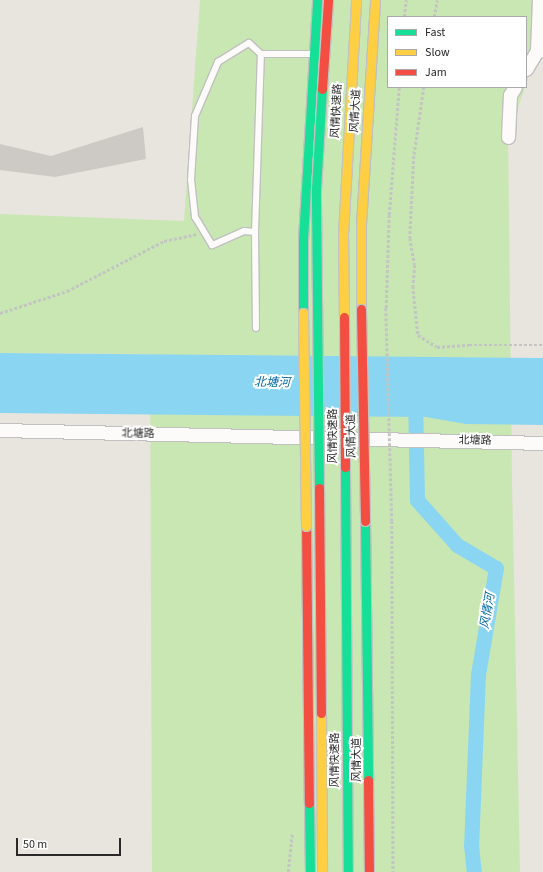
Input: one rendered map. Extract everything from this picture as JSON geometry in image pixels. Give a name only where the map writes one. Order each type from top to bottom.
[{"type":"main road","points":[[310,872],[303,239],[312,54],[317,0]]},
{"type":"main road","name":"风情快速路","points":[[322,872],[316,189],[328,0]]},
{"type":"main road","name":"风情快速路","points":[[348,872],[343,235],[356,0]]},
{"type":"main road","name":"风情大道","points":[[369,872],[361,224],[375,0]]},
{"type":"main road","points":[[302,872],[309,812]]},
{"type":"street","points":[[527,69],[540,50],[540,0]]},
{"type":"street","points":[[508,137],[510,95],[514,88]]},
{"type":"street","name":"北塘路","points":[[0,430],[543,442]]},
{"type":"lane","points":[[255,232],[237,233],[212,245],[196,217],[191,180],[195,116],[218,62],[249,43],[261,54],[312,54]]},
{"type":"lane","points":[[256,328],[255,232],[261,54]]},
{"type":"path","points":[[404,16],[406,0]]},
{"type":"path","points":[[434,16],[437,0]]},
{"type":"path","points":[[393,872],[392,521],[386,308],[389,215],[399,88]]},
{"type":"path","points":[[424,88],[414,156],[410,238],[415,265],[412,286],[418,335],[437,347],[469,345],[543,346]]},
{"type":"path","points":[[0,313],[9,312],[67,291],[164,241],[204,232]]},
{"type":"green space","points":[[200,0],[539,0],[537,51],[527,81],[527,16],[387,16],[387,88],[525,88],[508,137],[512,480],[520,872],[152,872],[150,354],[0,353],[0,214],[184,221]]},
{"type":"water","name":"北塘河","points":[[0,353],[543,358],[543,425],[466,424],[426,417],[0,413]]},
{"type":"building","points":[[143,127],[146,159],[55,177],[0,170],[0,144],[51,156]]},
{"type":"waterway","name":"风情河","points":[[415,396],[417,500],[457,545],[496,568],[478,674],[471,845],[474,872]]},
{"type":"traffic: fast","points":[[303,313],[303,239],[317,0]]},
{"type":"traffic: fast","points":[[319,488],[316,189],[322,89]]},
{"type":"traffic: fast","points":[[345,467],[348,872]]},
{"type":"traffic: fast","points":[[365,521],[368,780]]},
{"type":"traffic: fast","points":[[309,803],[310,872]]},
{"type":"traffic: slow","points":[[344,317],[343,235],[356,0]]},
{"type":"traffic: slow","points":[[361,309],[361,224],[375,0]]},
{"type":"traffic: slow","points":[[303,313],[306,526]]},
{"type":"traffic: slow","points":[[321,713],[322,872]]},
{"type":"traffic: jam","points":[[322,89],[328,0]]},
{"type":"traffic: jam","points":[[361,309],[365,521]]},
{"type":"traffic: jam","points":[[344,317],[345,467]]},
{"type":"traffic: jam","points":[[319,488],[321,713]]},
{"type":"traffic: jam","points":[[306,526],[309,803]]},
{"type":"traffic: jam","points":[[368,780],[369,872]]}]
